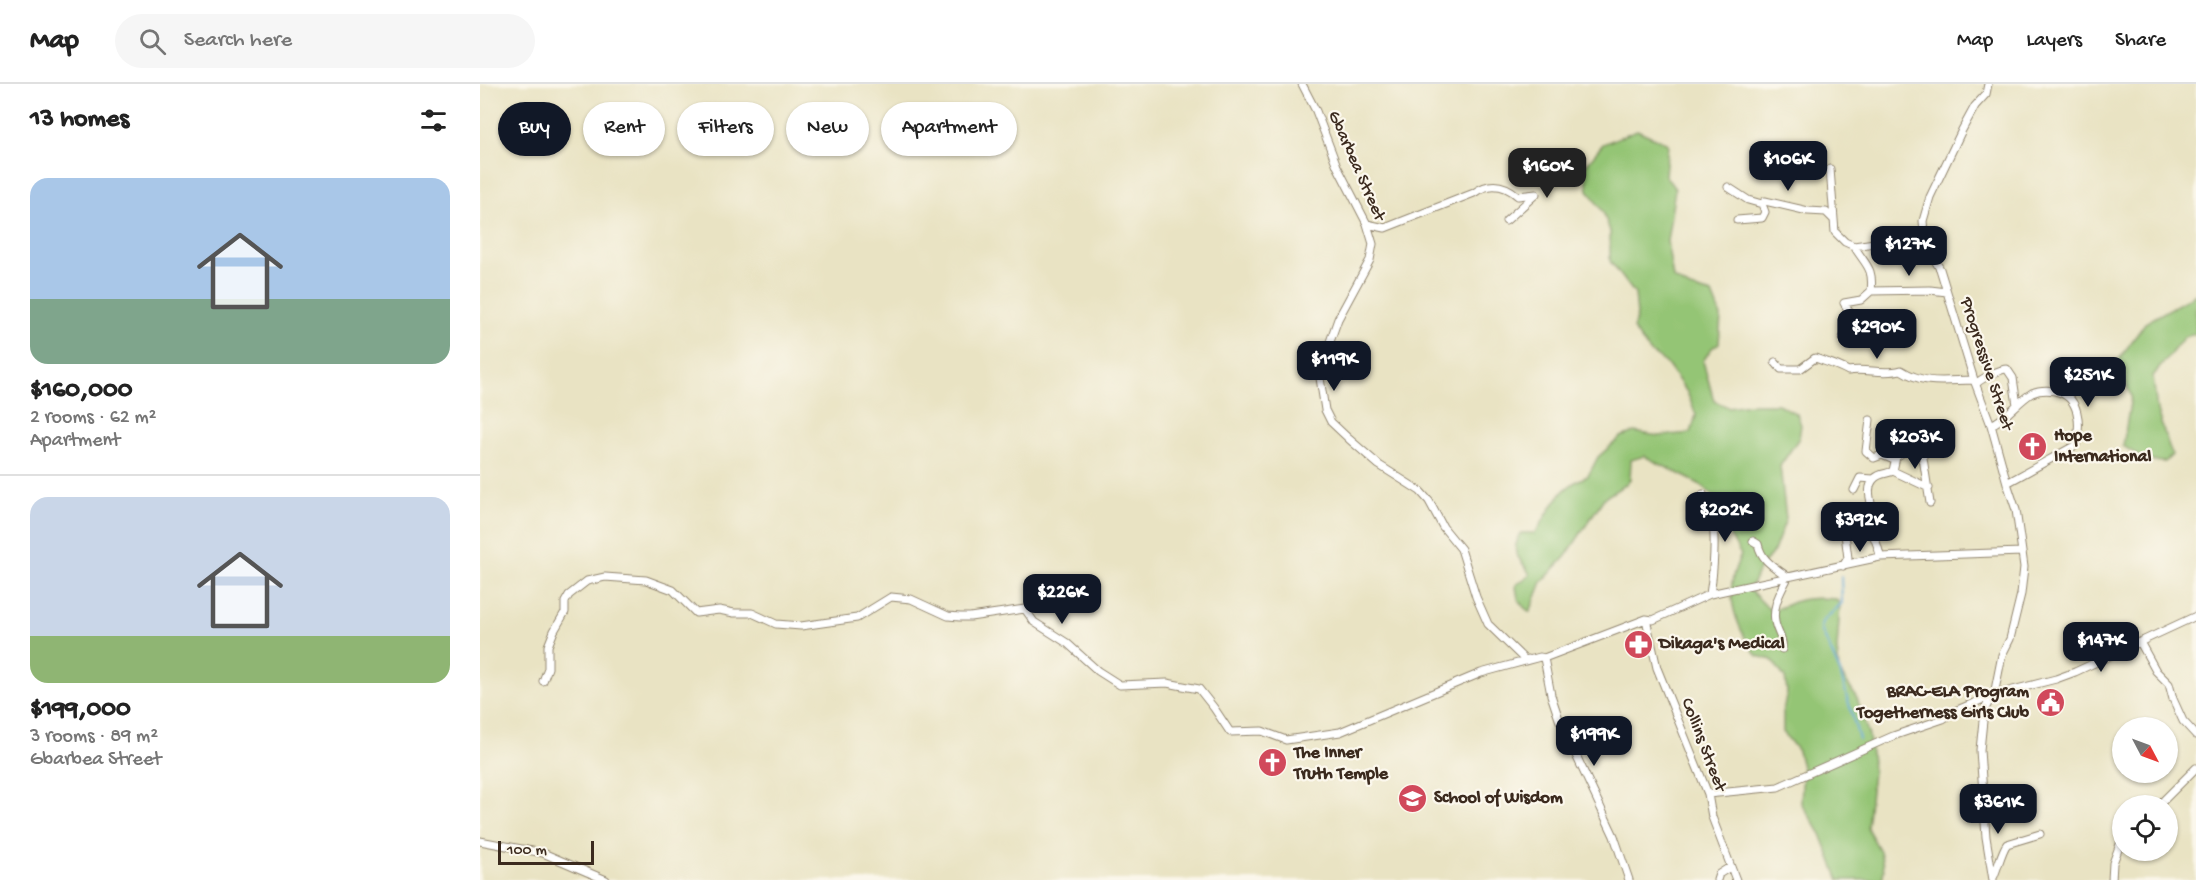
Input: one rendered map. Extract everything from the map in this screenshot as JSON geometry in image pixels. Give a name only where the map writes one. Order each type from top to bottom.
[{"type":"street","name":"Gbarbea Street","points":[[1302,84],[1316,111],[1337,166],[1367,224],[1373,244],[1370,260],[1338,320],[1326,353],[1320,378],[1325,410],[1331,422],[1349,440],[1379,465],[1405,479],[1424,496],[1443,527],[1461,549],[1476,597],[1488,624],[1525,660],[1542,658]]},
{"type":"street","name":"Progressive Street","points":[[1988,84],[1986,94],[1975,106],[1929,197],[1923,221],[1925,243],[1940,269],[2016,510],[2024,567],[2021,594],[1993,695],[1984,711],[1980,750],[1986,837],[1993,879]]},
{"type":"street","points":[[1830,169],[1835,232],[1854,246],[1871,271],[1871,291]]},
{"type":"street","points":[[1367,224],[1385,228],[1474,193],[1485,185],[1508,187],[1518,196],[1536,194],[1506,221]]},
{"type":"street","points":[[1728,187],[1748,200],[1762,204],[1765,201],[1808,211],[1826,212],[1833,219]]},
{"type":"street","points":[[1737,220],[1762,218],[1765,212],[1762,204]]},
{"type":"street","points":[[1854,246],[1888,241],[1925,243]]},
{"type":"street","points":[[1843,338],[1855,333],[1857,325],[1844,303],[1861,300],[1871,291],[1947,292]]},
{"type":"street","points":[[1775,362],[1781,369],[1800,369],[1815,358],[1848,371],[1857,369],[1881,373],[1901,370],[1914,378],[1947,383],[1956,380],[1975,382],[2001,369],[2007,369],[2013,378],[2017,405]]},
{"type":"street","points":[[1991,425],[1998,422],[2032,393],[2048,390],[2065,393],[2075,405],[2079,432],[2076,445],[2007,483]]},
{"type":"street","points":[[1870,420],[1866,451],[1874,458],[1882,455],[1894,460]]},
{"type":"street","points":[[1893,471],[1894,460],[1913,446],[1922,453],[1930,503]]},
{"type":"street","points":[[1854,490],[1860,478],[1873,479],[1893,471],[1929,488]]},
{"type":"street","points":[[1873,479],[1870,508],[1874,518],[1872,530],[1879,546],[1880,557]]},
{"type":"street","points":[[1703,494],[1713,527],[1710,594]]},
{"type":"street","points":[[1842,566],[1848,558],[1845,534]]},
{"type":"street","points":[[1753,541],[1758,544],[1760,554],[1773,568],[1788,577]]},
{"type":"street","points":[[543,681],[549,668],[548,646],[565,612],[569,595],[587,582],[605,577],[646,580],[673,590],[696,613],[719,610],[752,613],[776,624],[801,626],[857,618],[891,597],[911,599],[948,616],[970,617],[1025,609],[1034,621],[1066,643],[1098,671],[1120,685],[1167,683],[1199,689],[1230,732],[1262,731],[1286,740],[1351,729],[1481,673],[1542,658],[1646,619],[1653,620],[1710,594],[1880,557],[2022,552]]},
{"type":"street","points":[[1782,649],[1784,642],[1775,621],[1776,600],[1788,577]]},
{"type":"street","points":[[1708,794],[1778,787],[1893,736],[1943,719],[1955,711],[1993,695],[2056,679],[2196,616]]},
{"type":"street","name":"Collins Street","points":[[1646,619],[1657,668],[1708,794],[1712,817],[1736,880]]},
{"type":"street","points":[[2140,642],[2156,671],[2169,684],[2183,721],[2196,735]]},
{"type":"street","points":[[1542,658],[1559,720],[1614,836],[1629,880]]},
{"type":"street","points":[[2169,795],[2196,768]]},
{"type":"street","points":[[1993,879],[2007,844],[2040,834]]},
{"type":"street","points":[[480,841],[543,853],[592,878],[606,880]]},
{"type":"street","points":[[2112,880],[2114,861]]},
{"type":"street","points":[[1717,880],[1719,874],[1730,867]]},
{"type":"green space","points":[[1637,130],[1668,144],[1665,175],[1675,189],[1667,241],[1673,278],[1690,288],[1712,294],[1721,316],[1719,343],[1712,348],[1703,361],[1714,401],[1728,407],[1778,404],[1797,414],[1801,425],[1799,438],[1780,466],[1786,519],[1774,551],[1759,569],[1750,590],[1769,609],[1781,608],[1811,598],[1836,599],[1840,605],[1837,649],[1839,671],[1857,698],[1869,736],[1873,772],[1867,828],[1880,851],[1884,870],[1882,880],[1839,880],[1821,834],[1801,803],[1803,771],[1798,751],[1783,732],[1783,711],[1787,691],[1785,678],[1772,660],[1757,656],[1741,629],[1734,609],[1732,588],[1734,572],[1741,555],[1725,527],[1720,501],[1699,484],[1644,456],[1631,460],[1630,479],[1604,498],[1566,556],[1542,582],[1530,612],[1523,607],[1518,597],[1516,585],[1530,575],[1517,556],[1517,541],[1521,533],[1535,533],[1562,493],[1569,486],[1588,476],[1598,457],[1621,437],[1634,432],[1659,436],[1691,433],[1696,415],[1687,392],[1666,363],[1650,352],[1633,329],[1637,315],[1635,294],[1610,261],[1610,231],[1603,212],[1588,190],[1585,166],[1603,144]]},
{"type":"green space","points":[[2196,294],[2196,334],[2184,337],[2153,376],[2157,411],[2172,455],[2165,462],[2147,461],[2123,446],[2131,396],[2117,362],[2145,323]]},
{"type":"waterway","points":[[1841,577],[1842,603],[1822,622],[1821,629],[1840,672],[1859,739]]},
{"type":"place","name":"Hope International","points":[[2033,446]]},
{"type":"place","name":"Dikaga's Medical","points":[[1638,644]]},
{"type":"place","name":"BRAC-ELA Program Togetherness Girls Club","points":[[2050,702]]},
{"type":"place","name":"The Inner Truth Temple","points":[[1273,763]]},
{"type":"place","name":"School of Wisdom","points":[[1413,798]]}]
